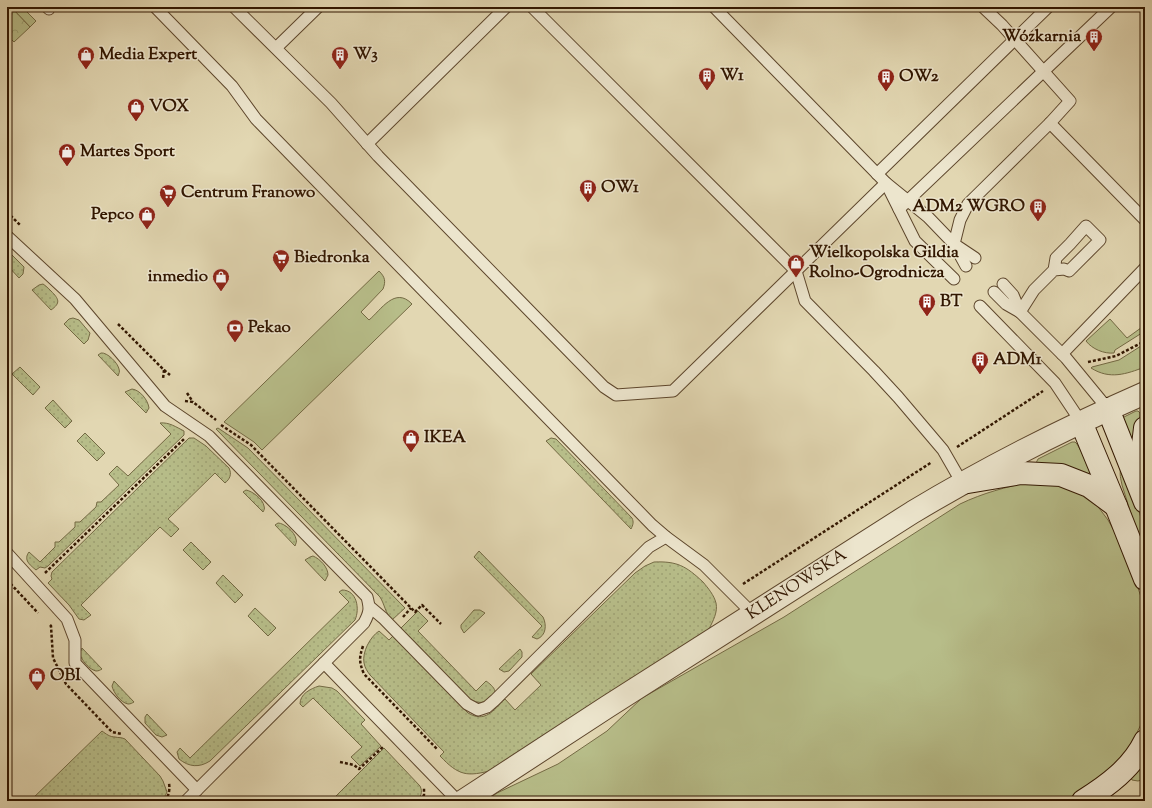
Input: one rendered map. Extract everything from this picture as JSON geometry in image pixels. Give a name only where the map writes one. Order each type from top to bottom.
[{"type":"street","name":"KLENOWSKA","points":[[464,801],[607,707],[906,516],[962,482],[1081,422],[1145,393]]},
{"type":"street","points":[[1108,409],[1145,502]]},
{"type":"street","points":[[1081,422],[1145,579]]},
{"type":"street","points":[[1145,428],[1142,457],[1145,487]]},
{"type":"street","points":[[962,482],[1021,473],[1060,475],[1089,486],[1116,506]]},
{"type":"street","points":[[1083,801],[1105,787],[1127,767],[1145,741]]},
{"type":"lane","points":[[155,7],[232,86],[256,119],[646,519],[666,537],[704,564],[753,614]]},
{"type":"lane","points":[[234,7],[331,103],[384,161],[604,387],[616,395],[673,391],[886,183]]},
{"type":"lane","points":[[276,48],[318,7]]},
{"type":"lane","points":[[368,144],[506,7]]},
{"type":"lane","points":[[532,7],[796,271],[805,301],[898,396],[943,450],[962,482]]},
{"type":"lane","points":[[714,7],[886,183],[928,218],[954,244],[975,258]]},
{"type":"lane","points":[[966,266],[954,244],[960,220],[968,204],[1050,123],[1070,101],[983,7]]},
{"type":"lane","points":[[877,174],[1048,7]]},
{"type":"lane","points":[[899,209],[1110,7]]},
{"type":"lane","points":[[1050,123],[1145,220]]},
{"type":"lane","points":[[886,183],[915,240],[954,279]]},
{"type":"lane","points":[[7,236],[75,299],[165,406],[209,436],[367,597],[370,607],[368,616],[364,623],[186,801]]},
{"type":"lane","points":[[1062,354],[1145,268]]},
{"type":"lane","points":[[1020,312],[1034,290],[1054,270]]},
{"type":"lane","points":[[1003,284],[1013,295],[1020,312]]},
{"type":"lane","points":[[994,292],[1006,304],[1020,312],[1062,354],[1108,409]]},
{"type":"lane","points":[[980,306],[1056,383],[1081,422]]},
{"type":"lane","points":[[370,607],[393,628],[467,704],[478,710],[487,707],[507,688],[649,547],[666,537]]},
{"type":"lane","points":[[7,553],[35,582],[67,619],[75,640],[75,663],[197,790]]},
{"type":"lane","points":[[324,662],[458,801]]},
{"type":"path","points":[[7,212],[24,229]]},
{"type":"path","points":[[113,319],[170,375]]},
{"type":"path","points":[[163,381],[164,370]]},
{"type":"path","points":[[187,393],[193,402],[220,424],[251,445],[415,612],[422,605],[441,624]]},
{"type":"path","points":[[180,400],[193,402]]},
{"type":"path","points":[[21,595],[51,568],[186,437],[200,407]]},
{"type":"path","points":[[393,628],[411,608]]},
{"type":"path","points":[[364,645],[360,657],[360,665],[364,674],[437,749]]},
{"type":"path","points":[[375,716],[391,701]]},
{"type":"path","points":[[340,762],[354,765],[359,770],[385,745],[380,740]]},
{"type":"green space","points":[[7,7],[11,7],[30,27],[14,42],[7,35]]},
{"type":"green space","points":[[11,7],[22,7],[36,21],[30,27]]},
{"type":"green space","points":[[9,253],[24,267],[23,274],[19,278],[7,265],[7,254]]},
{"type":"green space","points":[[379,271],[383,275],[384,279],[383,289],[361,312],[369,320],[383,306],[394,299],[406,299],[412,304],[262,450],[254,442],[224,422]]},
{"type":"green space","points":[[43,284],[56,296],[58,301],[58,303],[51,310],[32,290]]},
{"type":"green space","points":[[73,318],[79,320],[90,333],[88,340],[84,344],[64,324],[69,319]]},
{"type":"green space","points":[[1110,319],[1127,338],[1145,325],[1145,331],[1115,350],[1114,353],[1102,352],[1095,349],[1086,341]]},
{"type":"green space","points":[[1141,346],[1145,346],[1145,367],[1118,375],[1105,374],[1091,368],[1119,360]]},
{"type":"green space","points":[[101,353],[112,358],[117,364],[119,371],[118,376],[98,355]]},
{"type":"green space","points":[[20,367],[40,387],[33,395],[12,374]]},
{"type":"green space","points":[[132,389],[141,393],[145,399],[149,408],[146,413],[125,392]]},
{"type":"green space","points":[[53,400],[72,421],[65,428],[45,408]]},
{"type":"green space","points":[[1136,411],[1140,413],[1140,416],[1131,442],[1121,420]]},
{"type":"green space","points":[[160,423],[175,426],[184,431],[184,435],[48,566],[45,568],[40,567],[36,570],[27,560],[27,555],[29,552],[40,562],[55,547],[55,542],[59,542],[75,527],[75,522],[80,522],[96,507],[97,502],[101,502],[119,485],[109,474],[117,466],[128,476],[171,434]]},
{"type":"green space","points":[[218,428],[248,448],[405,608],[392,620],[388,615],[380,597],[216,429]]},
{"type":"green space","points":[[85,433],[105,453],[97,461],[77,441]]},
{"type":"green space","points":[[189,438],[194,438],[206,446],[229,468],[230,474],[228,480],[225,483],[215,473],[168,519],[179,529],[171,537],[160,527],[81,605],[91,615],[84,620],[79,619],[69,605],[48,583],[52,579],[52,572]]},
{"type":"green space","points":[[551,438],[556,439],[632,518],[633,524],[631,529],[546,441]]},
{"type":"green space","points":[[1072,442],[1077,444],[1096,478],[1036,463],[1038,459]]},
{"type":"green space","points":[[1121,468],[1130,482],[1145,531],[1145,558],[1122,485],[1120,474]]},
{"type":"green space","points":[[1030,482],[1061,484],[1089,497],[1099,508],[1117,536],[1135,579],[1145,609],[1145,716],[1131,745],[1112,770],[1078,794],[1065,801],[485,801],[497,793],[558,764],[607,731],[642,698],[784,617],[960,504],[995,491]]},
{"type":"green space","points":[[246,490],[254,494],[262,501],[264,508],[263,512],[243,492]]},
{"type":"green space","points":[[278,523],[286,526],[294,534],[296,541],[295,546],[275,525]]},
{"type":"green space","points":[[191,542],[211,562],[203,570],[183,550]]},
{"type":"green space","points":[[479,551],[543,617],[545,630],[540,638],[537,639],[532,637],[542,626],[474,557]]},
{"type":"green space","points":[[313,556],[321,561],[327,569],[328,575],[325,581],[305,560]]},
{"type":"green space","points":[[654,562],[669,562],[686,568],[705,584],[714,597],[716,603],[715,616],[709,629],[493,770],[470,774],[453,768],[440,756],[444,752],[370,675],[365,666],[364,654],[367,645],[379,631],[389,640],[393,636],[468,713],[479,717],[484,716],[493,711],[505,699],[515,710],[541,685],[531,674],[635,573]]},
{"type":"green space","points":[[223,575],[243,595],[235,603],[216,583]]},
{"type":"green space","points":[[342,590],[351,593],[356,601],[357,611],[355,620],[210,761],[202,765],[194,766],[179,759],[177,752],[180,748],[190,758],[349,602],[339,592]]},
{"type":"green space","points":[[255,608],[276,628],[268,636],[248,616]]},
{"type":"green space","points":[[474,610],[480,610],[485,613],[464,633],[461,625]]},
{"type":"green space","points":[[418,611],[428,621],[418,631],[476,691],[486,681],[491,685],[495,692],[489,699],[484,702],[476,702],[469,699],[401,628]]},
{"type":"green space","points":[[82,648],[102,669],[96,671],[91,669],[86,664],[80,654]]},
{"type":"green space","points":[[520,649],[522,652],[522,657],[509,671],[504,672],[499,669]]},
{"type":"green space","points":[[114,681],[134,702],[128,704],[120,699],[112,686]]},
{"type":"green space","points":[[319,686],[332,688],[337,691],[365,720],[361,724],[381,746],[360,766],[351,757],[362,747],[313,698],[303,707],[300,704],[300,700],[309,690]]},
{"type":"green space","points":[[147,714],[167,735],[162,737],[156,735],[145,723],[145,717]]},
{"type":"green space","points":[[102,731],[111,736],[125,739],[160,776],[167,792],[164,798],[160,801],[30,801]]},
{"type":"green space","points":[[384,748],[420,786],[420,796],[416,801],[331,801]]},
{"type":"green space","points":[[1145,755],[1145,779],[1138,781],[1132,780],[1131,778]]},
{"type":"place","name":"Wózkarnia","points":[[1094,52]]},
{"type":"place","name":"Media Expert","points":[[86,70]]},
{"type":"place","name":"W3","points":[[340,70]]},
{"type":"place","name":"W1","points":[[707,91]]},
{"type":"place","name":"OW2","points":[[886,92]]},
{"type":"place","name":"VOX","points":[[136,122]]},
{"type":"place","name":"Martes Sport","points":[[67,167]]},
{"type":"place","name":"OW1","points":[[588,203]]},
{"type":"place","name":"Centrum Franowo","points":[[168,208]]},
{"type":"place","name":"ADM2 WGRO","points":[[1038,222]]},
{"type":"place","name":"Pepco","points":[[147,230]]},
{"type":"place","name":"Biedronka","points":[[281,273]]},
{"type":"place","name":"Wielkopolska Gildia Rolno-Ogrodnicza","points":[[796,278]]},
{"type":"place","name":"inmedio","points":[[221,292]]},
{"type":"place","name":"BT","points":[[927,317]]},
{"type":"place","name":"Pekao","points":[[235,343]]},
{"type":"place","name":"ADM1","points":[[980,375]]},
{"type":"place","name":"IKEA","points":[[411,453]]},
{"type":"place","name":"OBI","points":[[37,691]]}]
